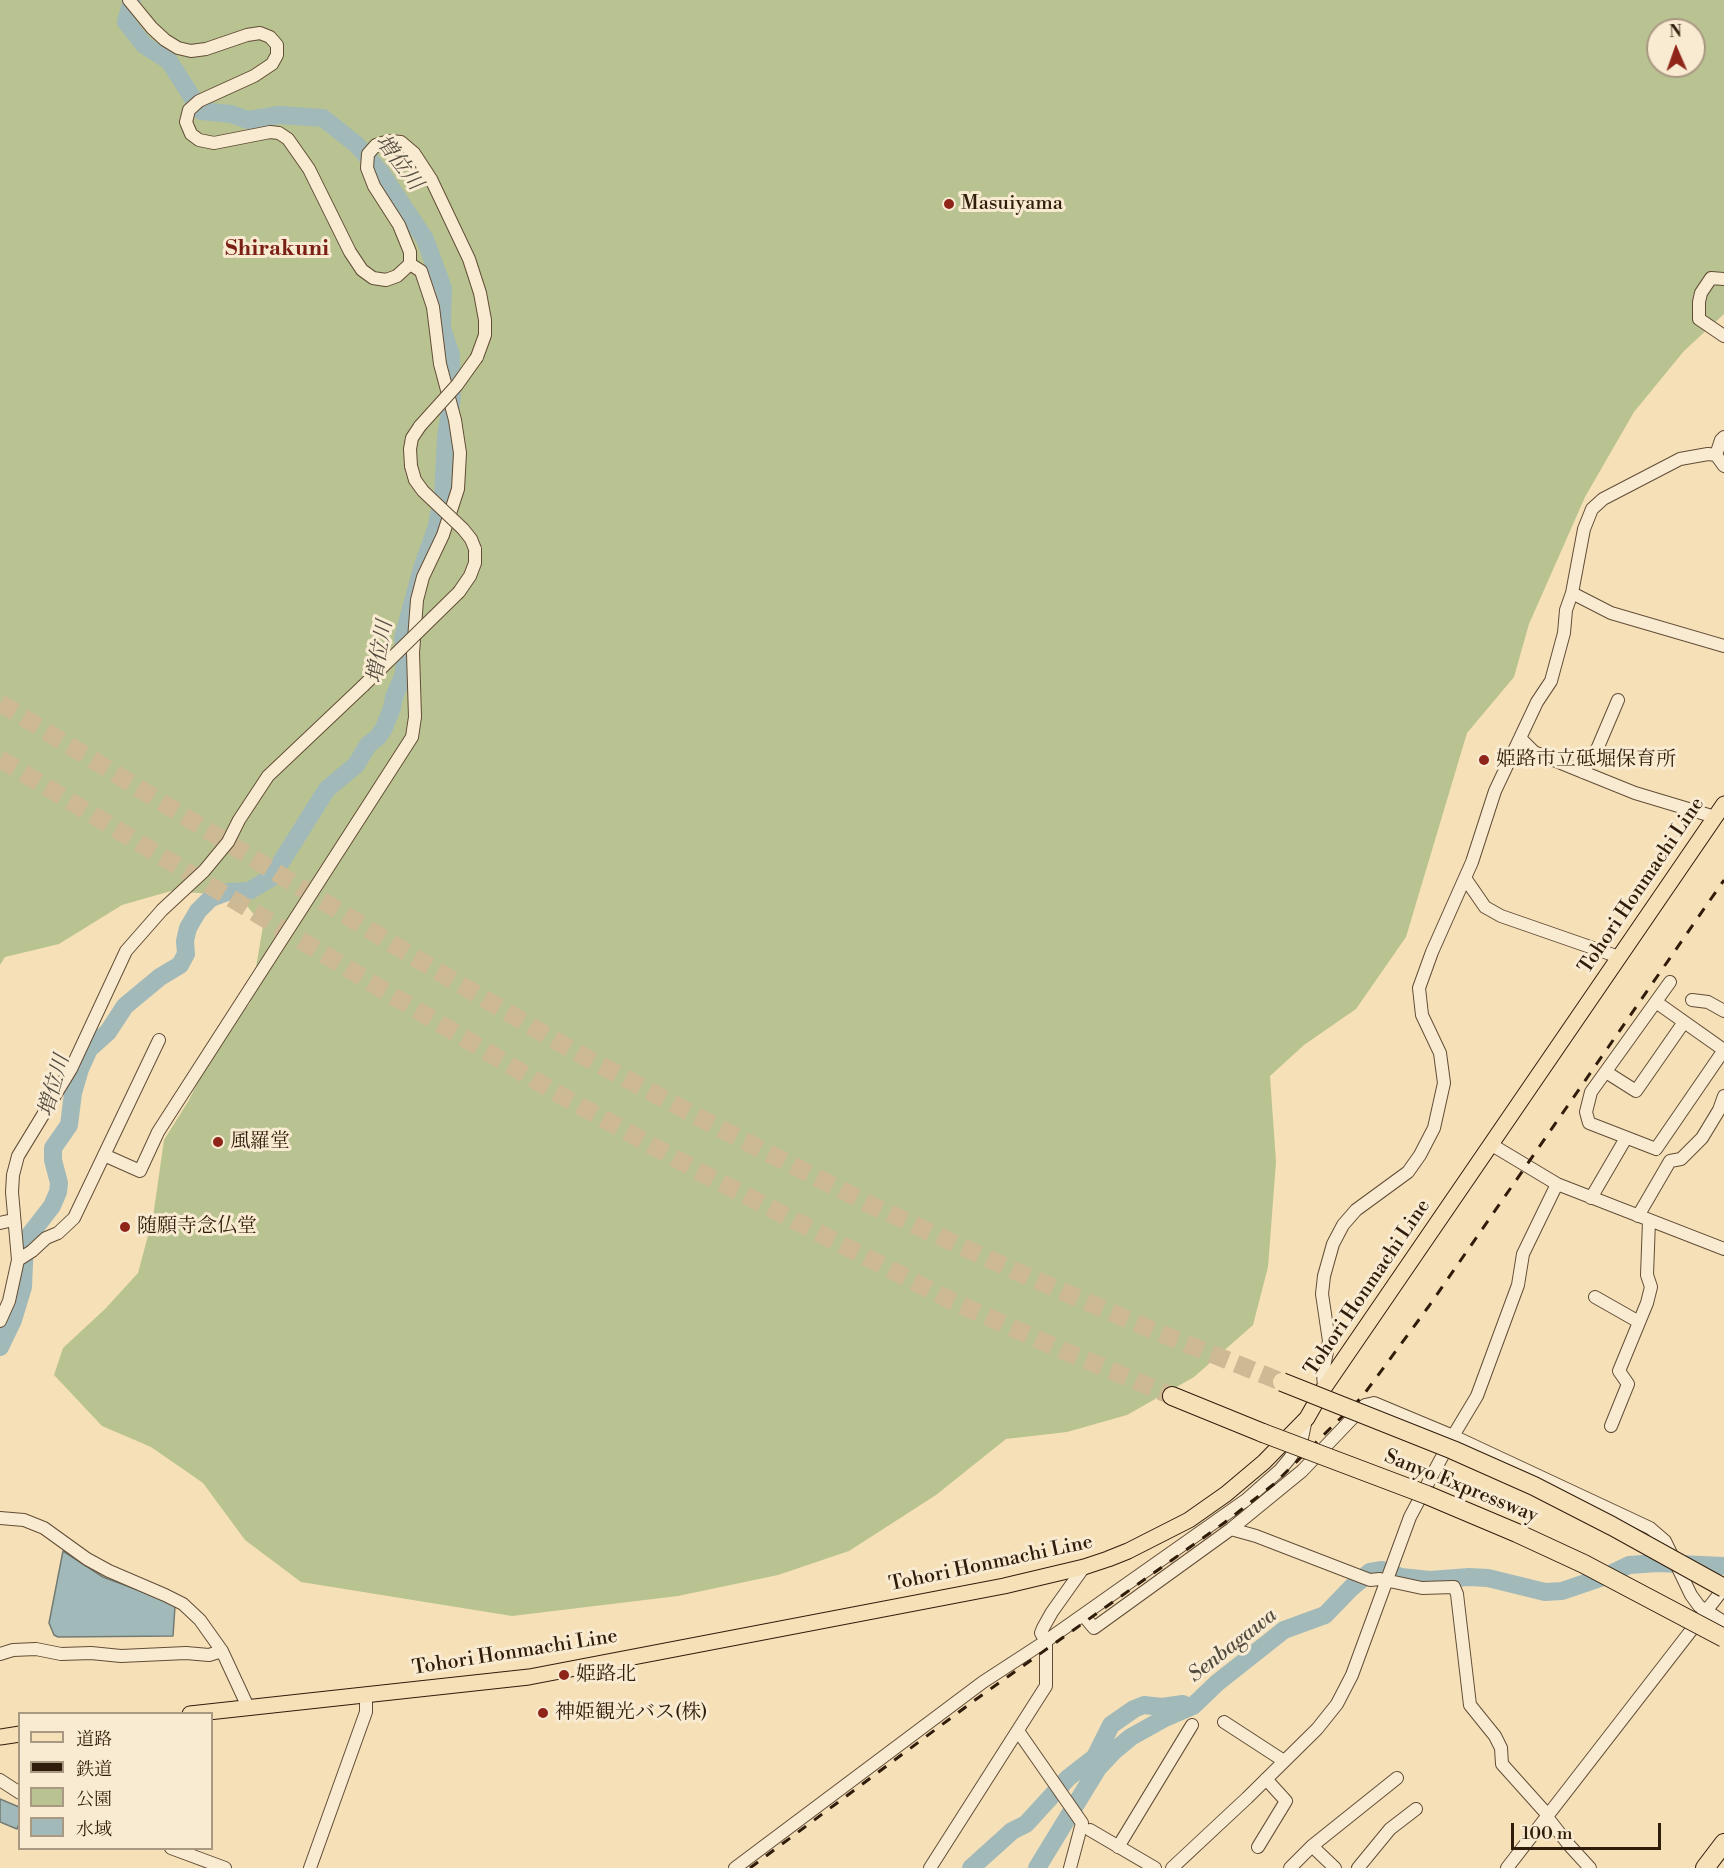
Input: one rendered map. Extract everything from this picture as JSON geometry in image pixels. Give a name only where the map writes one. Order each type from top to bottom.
[{"type":"highway","name":"Sanyo Expressway","points":[[1282,1382],[1453,1450],[1534,1486],[1724,1588]]},
{"type":"highway","name":"Sanyo Expressway","points":[[1172,1396],[1427,1495],[1517,1533],[1584,1564],[1724,1638]]},
{"type":"highway","points":[[1705,1868],[1724,1843]]},
{"type":"main road","name":"Tohori Honmachi Line","points":[[200,1712],[529,1677],[1004,1586],[1084,1567],[1128,1551],[1189,1520],[1226,1494],[1264,1462],[1307,1418],[1324,1388],[1724,804]]},
{"type":"main road","points":[[0,1737],[18,1734]]},
{"type":"street","points":[[0,1321],[9,1301],[18,1260],[13,1220],[13,1175],[18,1156],[71,1069],[126,951],[162,910],[204,871],[228,843],[239,820],[268,776],[459,592],[470,576],[475,563],[475,549],[471,539],[423,491],[415,480],[411,466],[412,438],[457,385],[477,357],[485,335],[486,320],[469,259],[431,179],[414,153],[401,142],[389,141],[376,145],[368,154],[367,168],[374,186],[407,240],[410,252],[410,264],[398,276],[386,280],[373,278],[362,270],[350,252],[309,169],[288,139],[279,133],[270,132],[214,143],[199,140],[191,134],[186,122],[189,110],[199,101],[254,76],[272,64],[277,55],[277,45],[270,37],[260,33],[206,49],[192,51],[178,48],[152,28],[129,0]]},
{"type":"street","points":[[104,1155],[140,1171],[158,1132],[412,737],[415,717],[413,653],[417,600],[423,578],[443,535],[458,489],[460,453],[455,420],[440,364],[433,307],[421,271],[410,264]]},
{"type":"street","points":[[1724,279],[1711,278],[1701,293],[1699,302],[1699,319],[1724,336]]},
{"type":"street","points":[[1716,455],[1724,437]]},
{"type":"street","points":[[1324,1388],[1323,1373],[1329,1341],[1322,1294],[1324,1276],[1333,1244],[1343,1225],[1356,1210],[1408,1172],[1434,1128],[1444,1083],[1440,1053],[1422,1015],[1419,988],[1432,952],[1472,862],[1495,791],[1537,702],[1551,681],[1564,633],[1566,610],[1572,593],[1584,529],[1592,509],[1603,499],[1680,459],[1708,453],[1716,455],[1724,466]]},
{"type":"street","points":[[1572,593],[1611,613],[1723,643]]},
{"type":"street","points":[[1583,772],[1598,747],[1618,700]]},
{"type":"street","points":[[1520,738],[1534,752],[1583,772],[1635,793],[1715,817]]},
{"type":"street","points":[[1465,878],[1485,907],[1501,916],[1619,957]]},
{"type":"street","points":[[1656,1002],[1724,1050],[1656,1149],[1589,1123],[1586,1112],[1591,1092],[1670,982]]},
{"type":"street","points":[[1692,1000],[1708,1002],[1724,1011]]},
{"type":"street","points":[[1606,1072],[1636,1091],[1684,1022]]},
{"type":"street","points":[[18,1260],[46,1238],[58,1233],[74,1218],[159,1040]]},
{"type":"street","points":[[1611,1426],[1628,1384],[1619,1371],[1647,1303],[1651,1287],[1647,1275],[1644,1218],[1670,1161],[1681,1159],[1702,1138],[1719,1110],[1724,1095]]},
{"type":"street","points":[[1591,1198],[1626,1138]]},
{"type":"street","points":[[1492,1144],[1557,1184],[1724,1249]]},
{"type":"street","points":[[1172,1868],[1317,1729],[1337,1704],[1352,1675],[1410,1517],[1477,1396],[1518,1285],[1522,1254],[1557,1184]]},
{"type":"street","points":[[0,1223],[13,1220]]},
{"type":"street","points":[[1595,1297],[1639,1322]]},
{"type":"street","points":[[1083,1615],[1094,1628],[1231,1529],[1302,1471],[1365,1405],[1374,1403],[1453,1436],[1659,1534],[1665,1541],[1691,1595],[1699,1606],[1724,1622]]},
{"type":"street","points":[[735,1868],[983,1682],[1046,1641],[1255,1492],[1280,1470],[1298,1447],[1307,1418]]},
{"type":"street","points":[[0,1518],[24,1520],[44,1528],[87,1559],[183,1604],[200,1620],[222,1651],[248,1707]]},
{"type":"street","points":[[1231,1529],[1256,1536],[1370,1581],[1380,1579],[1422,1588],[1454,1587],[1457,1594],[1470,1705],[1495,1736],[1501,1748],[1502,1764],[1545,1812],[1590,1868]]},
{"type":"street","points":[[930,1868],[1046,1686],[1046,1641],[1041,1633],[1042,1628],[1084,1567]]},
{"type":"street","points":[[1507,1868],[1724,1588]]},
{"type":"street","points":[[0,1654],[14,1650],[36,1649],[61,1654],[91,1653],[121,1656],[186,1653],[209,1655],[222,1651]]},
{"type":"street","points":[[310,1868],[366,1712],[366,1695]]},
{"type":"street","points":[[1224,1722],[1284,1761]]},
{"type":"street","points":[[1118,1847],[1192,1725]]},
{"type":"street","points":[[1018,1731],[1086,1827],[1155,1868]]},
{"type":"street","points":[[1290,1868],[1312,1846],[1397,1778]]},
{"type":"street","points":[[1258,1847],[1286,1801],[1266,1779]]},
{"type":"street","points":[[0,1780],[18,1792]]},
{"type":"street","points":[[1358,1868],[1390,1829],[1416,1809]]},
{"type":"street","points":[[1070,1868],[1086,1827]]},
{"type":"street","points":[[1312,1846],[1335,1868]]},
{"type":"street","points":[[176,1850],[225,1868]]},
{"type":"green space","points":[[0,0],[1724,0],[1724,314],[1684,351],[1634,412],[1585,497],[1529,624],[1514,677],[1467,733],[1406,937],[1356,1009],[1304,1045],[1270,1076],[1276,1162],[1268,1267],[1253,1325],[1194,1377],[1127,1415],[1067,1432],[1006,1439],[936,1495],[849,1551],[778,1575],[678,1596],[512,1616],[301,1582],[245,1540],[203,1483],[151,1447],[102,1426],[54,1375],[63,1348],[105,1309],[138,1273],[153,1217],[164,1140],[189,1100],[219,1039],[250,1003],[263,926],[239,896],[171,891],[122,905],[59,944],[5,957],[0,965]]},
{"type":"water","points":[[63,1551],[103,1577],[175,1606],[173,1636],[58,1637],[54,1635],[49,1623]]},
{"type":"water","points":[[0,1799],[18,1807],[17,1829],[0,1822]]},
{"type":"waterway","name":"増位川","points":[[0,1347],[13,1320],[23,1287],[25,1241],[52,1206],[58,1192],[59,1183],[53,1160],[53,1148],[69,1125],[73,1093],[89,1049],[108,1032],[125,1006],[160,977],[180,965],[186,954],[185,941],[188,928],[198,911],[211,898],[227,892],[249,891],[271,878],[327,789],[356,765],[368,745],[384,728],[404,674],[403,638],[422,568],[436,529],[443,496],[446,437],[452,398],[451,355],[442,328],[443,288],[425,239],[381,173],[357,145],[323,118],[279,115],[248,120],[231,114],[201,111],[169,61],[144,45],[126,22],[132,0]]},
{"type":"waterway","name":"Senbagawa","points":[[1037,1868],[1098,1768],[1114,1751],[1131,1737],[1193,1706],[1217,1683],[1284,1630],[1325,1615],[1370,1572],[1382,1570],[1401,1577],[1430,1580],[1488,1578],[1545,1592],[1562,1591],[1606,1576],[1629,1565],[1658,1563],[1724,1566]]},
{"type":"waterway","points":[[971,1868],[1012,1831],[1026,1824],[1068,1778],[1095,1757],[1111,1725],[1144,1705],[1162,1707],[1183,1704]]},
{"type":"tunnel","points":[[0,703],[422,962],[570,1049],[719,1128],[869,1204],[1015,1271],[1157,1332],[1282,1382]]},
{"type":"tunnel","points":[[0,759],[562,1096],[702,1173],[950,1300],[1172,1396]]},
{"type":"railway","points":[[750,1868],[975,1700],[1224,1523],[1274,1484],[1362,1397],[1429,1306],[1724,880]]},
{"type":"place","name":"Masuiyama","points":[[949,204]]},
{"type":"place","name":"姫路市立砥堀保育所","points":[[1484,760]]},
{"type":"place","name":"風羅堂","points":[[218,1142]]},
{"type":"place","name":"随願寺念仏堂","points":[[125,1227]]},
{"type":"place","name":"姫路北","points":[[564,1675]]},
{"type":"place","name":"神姫観光バス(株)","points":[[543,1713]]},
{"type":"district","name":"Shirakuni","points":[[277,250]]}]
